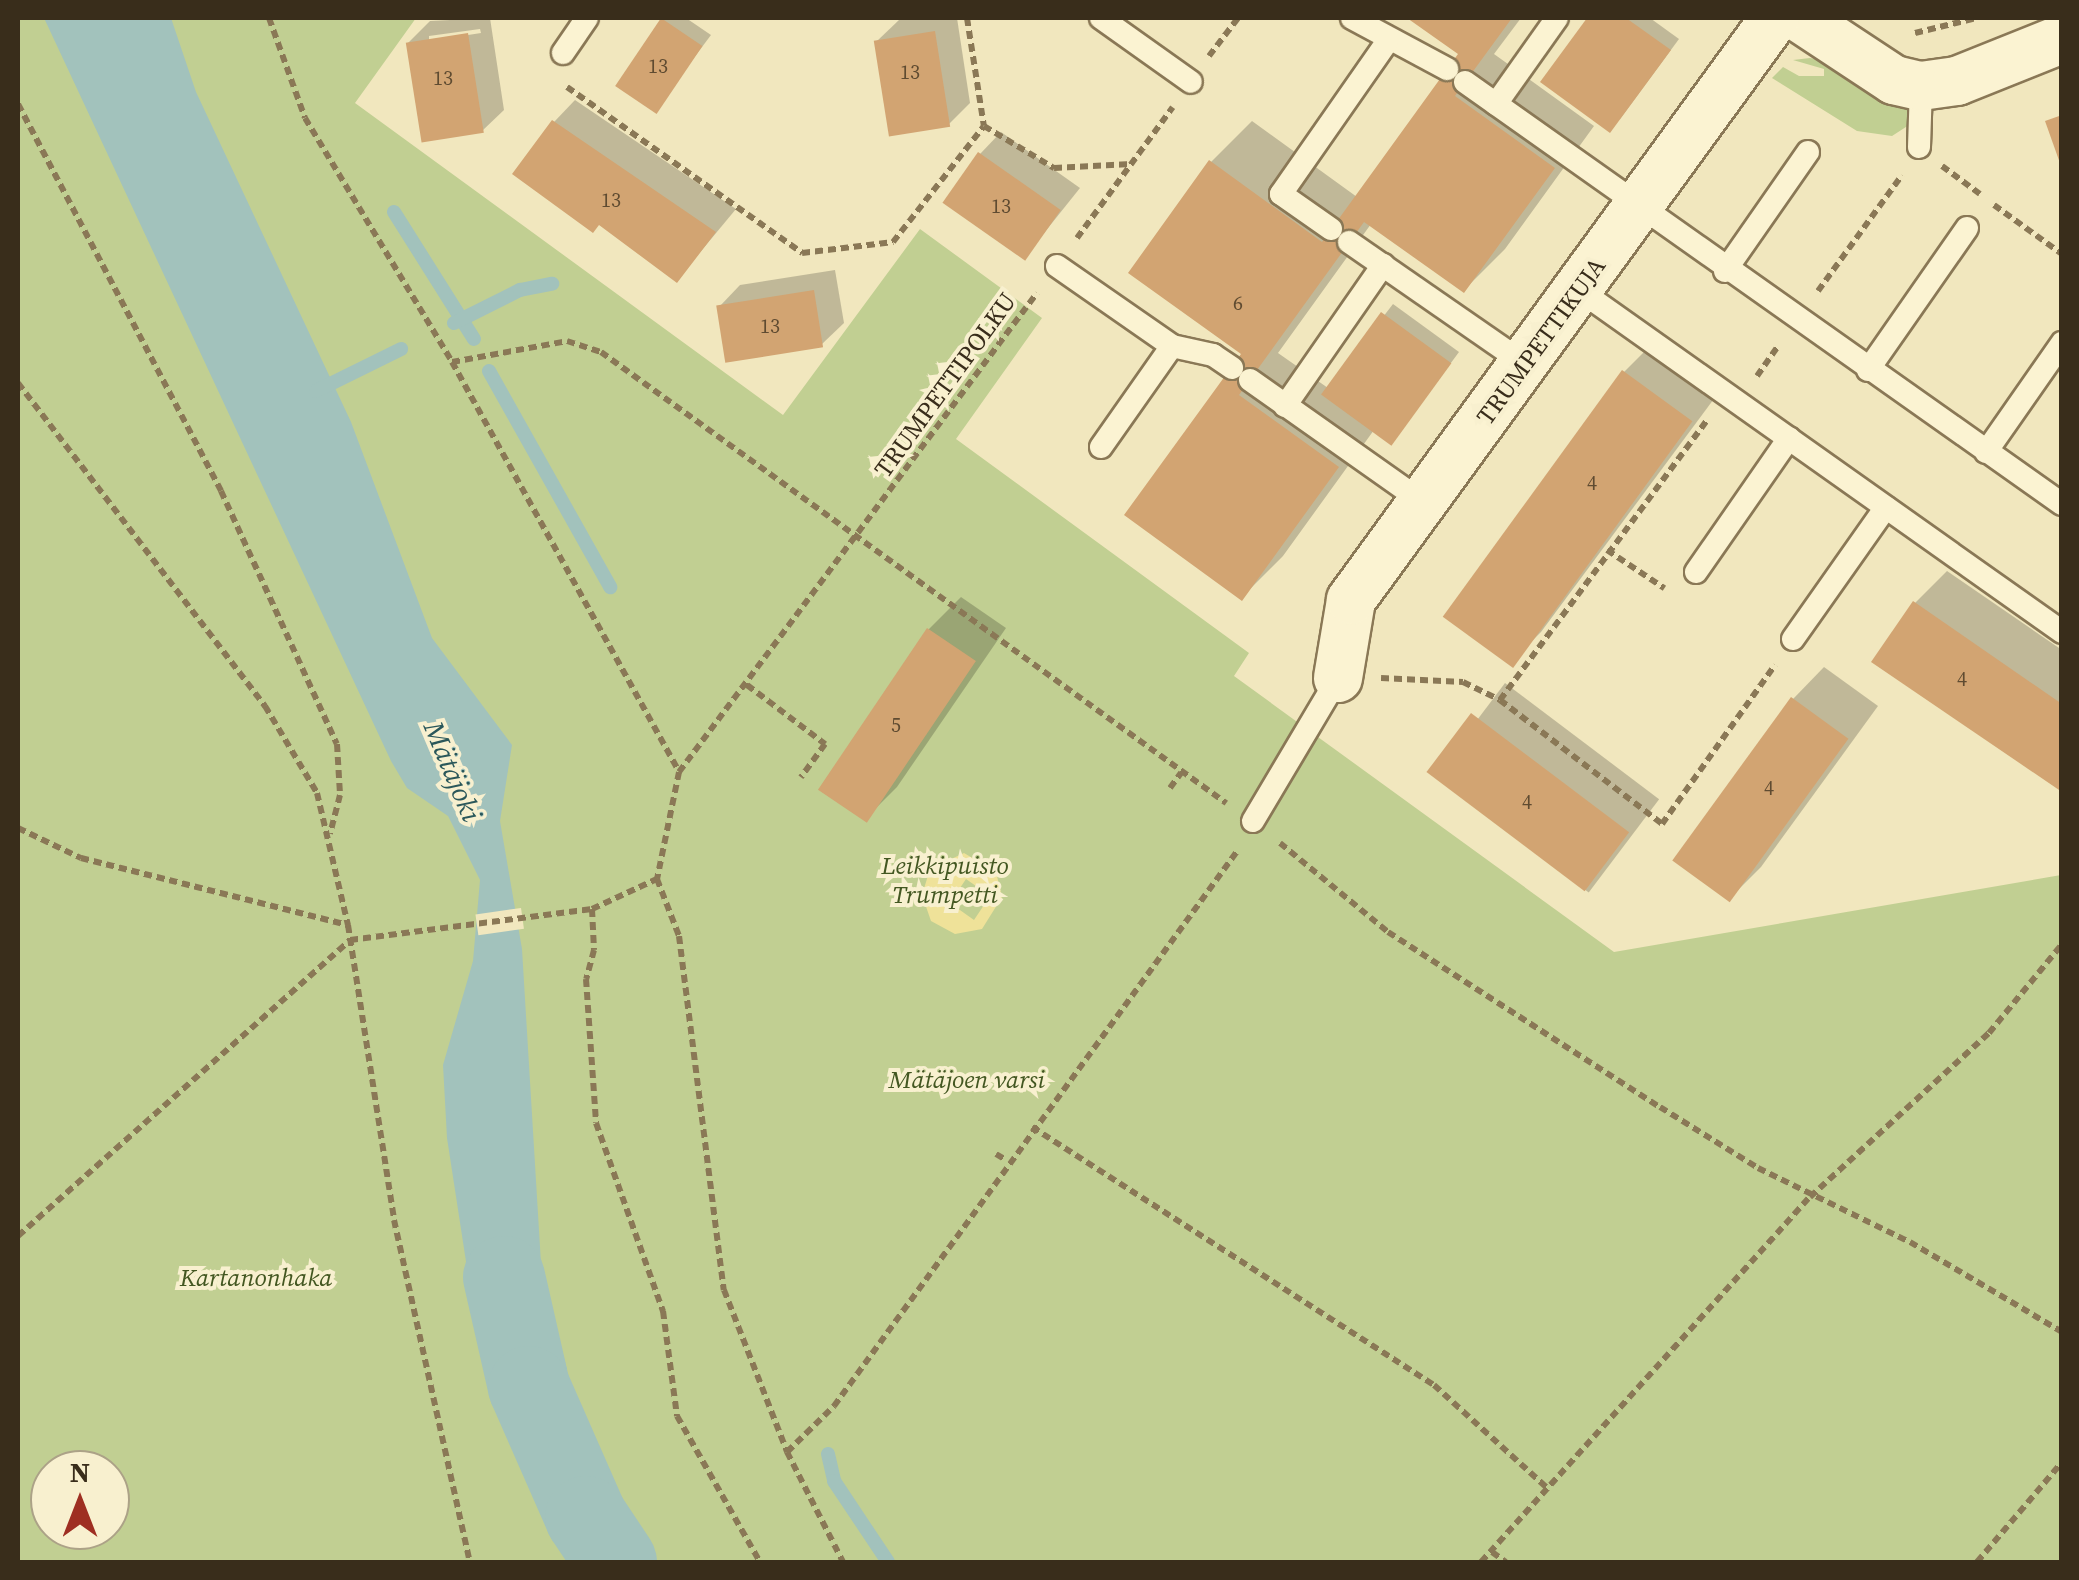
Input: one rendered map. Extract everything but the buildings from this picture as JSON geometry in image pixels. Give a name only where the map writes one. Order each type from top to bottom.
[{"type":"street","name":"TRUMPETTIKUJA","points":[[1338,678],[1351,600],[1775,18]]},
{"type":"street","points":[[1800,18],[1894,80],[1922,86],[1957,81],[2062,39]]},
{"type":"lane","points":[[563,53],[588,18]]},
{"type":"lane","points":[[1101,18],[1191,82]]},
{"type":"lane","points":[[1352,18],[1387,42],[1456,76],[1608,182],[1637,210],[2062,504]]},
{"type":"lane","points":[[1496,104],[1556,18]]},
{"type":"lane","points":[[1387,42],[1281,194],[1524,364]]},
{"type":"lane","points":[[1919,147],[1922,86]]},
{"type":"lane","points":[[1724,271],[1808,152]]},
{"type":"lane","points":[[1868,370],[1967,228]]},
{"type":"lane","points":[[1285,406],[1383,265]]},
{"type":"lane","points":[[1056,266],[1172,346],[1214,355],[1424,502]]},
{"type":"lane","points":[[1579,290],[2062,632]]},
{"type":"lane","points":[[1986,452],[2062,344]]},
{"type":"lane","points":[[1101,448],[1172,346]]},
{"type":"lane","points":[[1696,572],[1789,438]]},
{"type":"lane","points":[[1794,639],[1886,507]]},
{"type":"lane","points":[[1253,821],[1338,678]]},
{"type":"path","points":[[269,18],[305,118],[452,362],[679,772],[657,879],[678,936],[724,1290],[787,1452],[843,1562]]},
{"type":"path","points":[[563,53],[569,93],[802,253],[893,242],[984,126],[967,18]]},
{"type":"path","name":"TRUMPETTIPOLKU","points":[[679,772],[860,538],[1238,18]]},
{"type":"path","points":[[1906,33],[1941,31],[1976,18]]},
{"type":"path","points":[[18,104],[221,491],[337,744],[340,795],[330,836]]},
{"type":"path","points":[[984,126],[1054,168],[1131,164]]},
{"type":"path","points":[[1500,700],[1607,550],[1796,320],[1919,147]]},
{"type":"path","points":[[452,362],[580,342],[1253,821],[1388,932],[1810,1197],[1910,1242],[2062,1332]]},
{"type":"path","points":[[18,384],[265,706],[317,793],[348,925],[394,1220],[470,1562]]},
{"type":"path","points":[[1607,550],[1680,599],[1696,572]]},
{"type":"path","points":[[1338,678],[1463,682],[1500,700],[1662,824],[1794,639]]},
{"type":"path","points":[[747,685],[826,744],[801,777]]},
{"type":"path","points":[[1170,788],[1181,773]]},
{"type":"path","points":[[787,1452],[834,1406],[1006,1160],[1236,854],[1253,821]]},
{"type":"path","points":[[18,828],[81,858],[348,925]]},
{"type":"path","points":[[18,1236],[350,940],[592,909],[657,879]]},
{"type":"path","points":[[592,909],[594,950],[586,979],[596,1123],[663,1310],[677,1416],[760,1562]]},
{"type":"path","points":[[1481,1562],[1740,1282],[1810,1197],[1989,1033],[2062,944]]},
{"type":"path","points":[[1032,1127],[1434,1385],[1547,1488]]},
{"type":"path","points":[[996,1154],[1006,1160]]},
{"type":"path","points":[[1977,1562],[2062,1462]]},
{"type":"path","points":[[1492,1552],[1506,1562]]},
{"type":"green space","name":"Mätäjoen varsi","points":[[18,18],[416,18],[355,103],[783,415],[920,229],[1042,318],[956,439],[1249,653],[1234,676],[1614,952],[2061,875],[2061,1562],[18,1562]]},
{"type":"green space","points":[[1793,60],[1826,61],[1870,93],[1909,106],[1909,125],[1892,136],[1857,131],[1772,78],[1783,67],[1799,76],[1824,76],[1824,69]]},
{"type":"sand","points":[[964,853],[996,872],[1002,897],[982,929],[955,934],[931,921],[922,895],[930,869]],"holes":[[[966,879],[990,896],[974,920],[950,903]]]},
{"type":"water","points":[[44,18],[171,18],[196,92],[351,422],[432,638],[512,745],[500,821],[522,949],[542,1280],[567,1369],[499,1400],[477,1333],[447,1138],[443,1065],[473,961],[480,880],[448,816],[407,788],[391,761]]},
{"type":"pier","points":[[521,908],[524,929],[478,935],[475,914]]},
{"type":"waterway","points":[[394,212],[474,339]]},
{"type":"waterway","points":[[454,323],[520,290],[552,284]]},
{"type":"waterway","points":[[316,391],[401,349]]},
{"type":"waterway","points":[[489,371],[610,587]]},
{"type":"waterway","name":"Mätäjoki","points":[[504,1277],[529,1387],[586,1517],[616,1562]]},
{"type":"waterway","points":[[828,1454],[834,1481],[888,1562]]},
{"type":"park label","name":"Leikkipuisto Trumpetti","points":[[945,880]]},
{"type":"park label","name":"Kartanonhaka","points":[[256,1277]]}]
